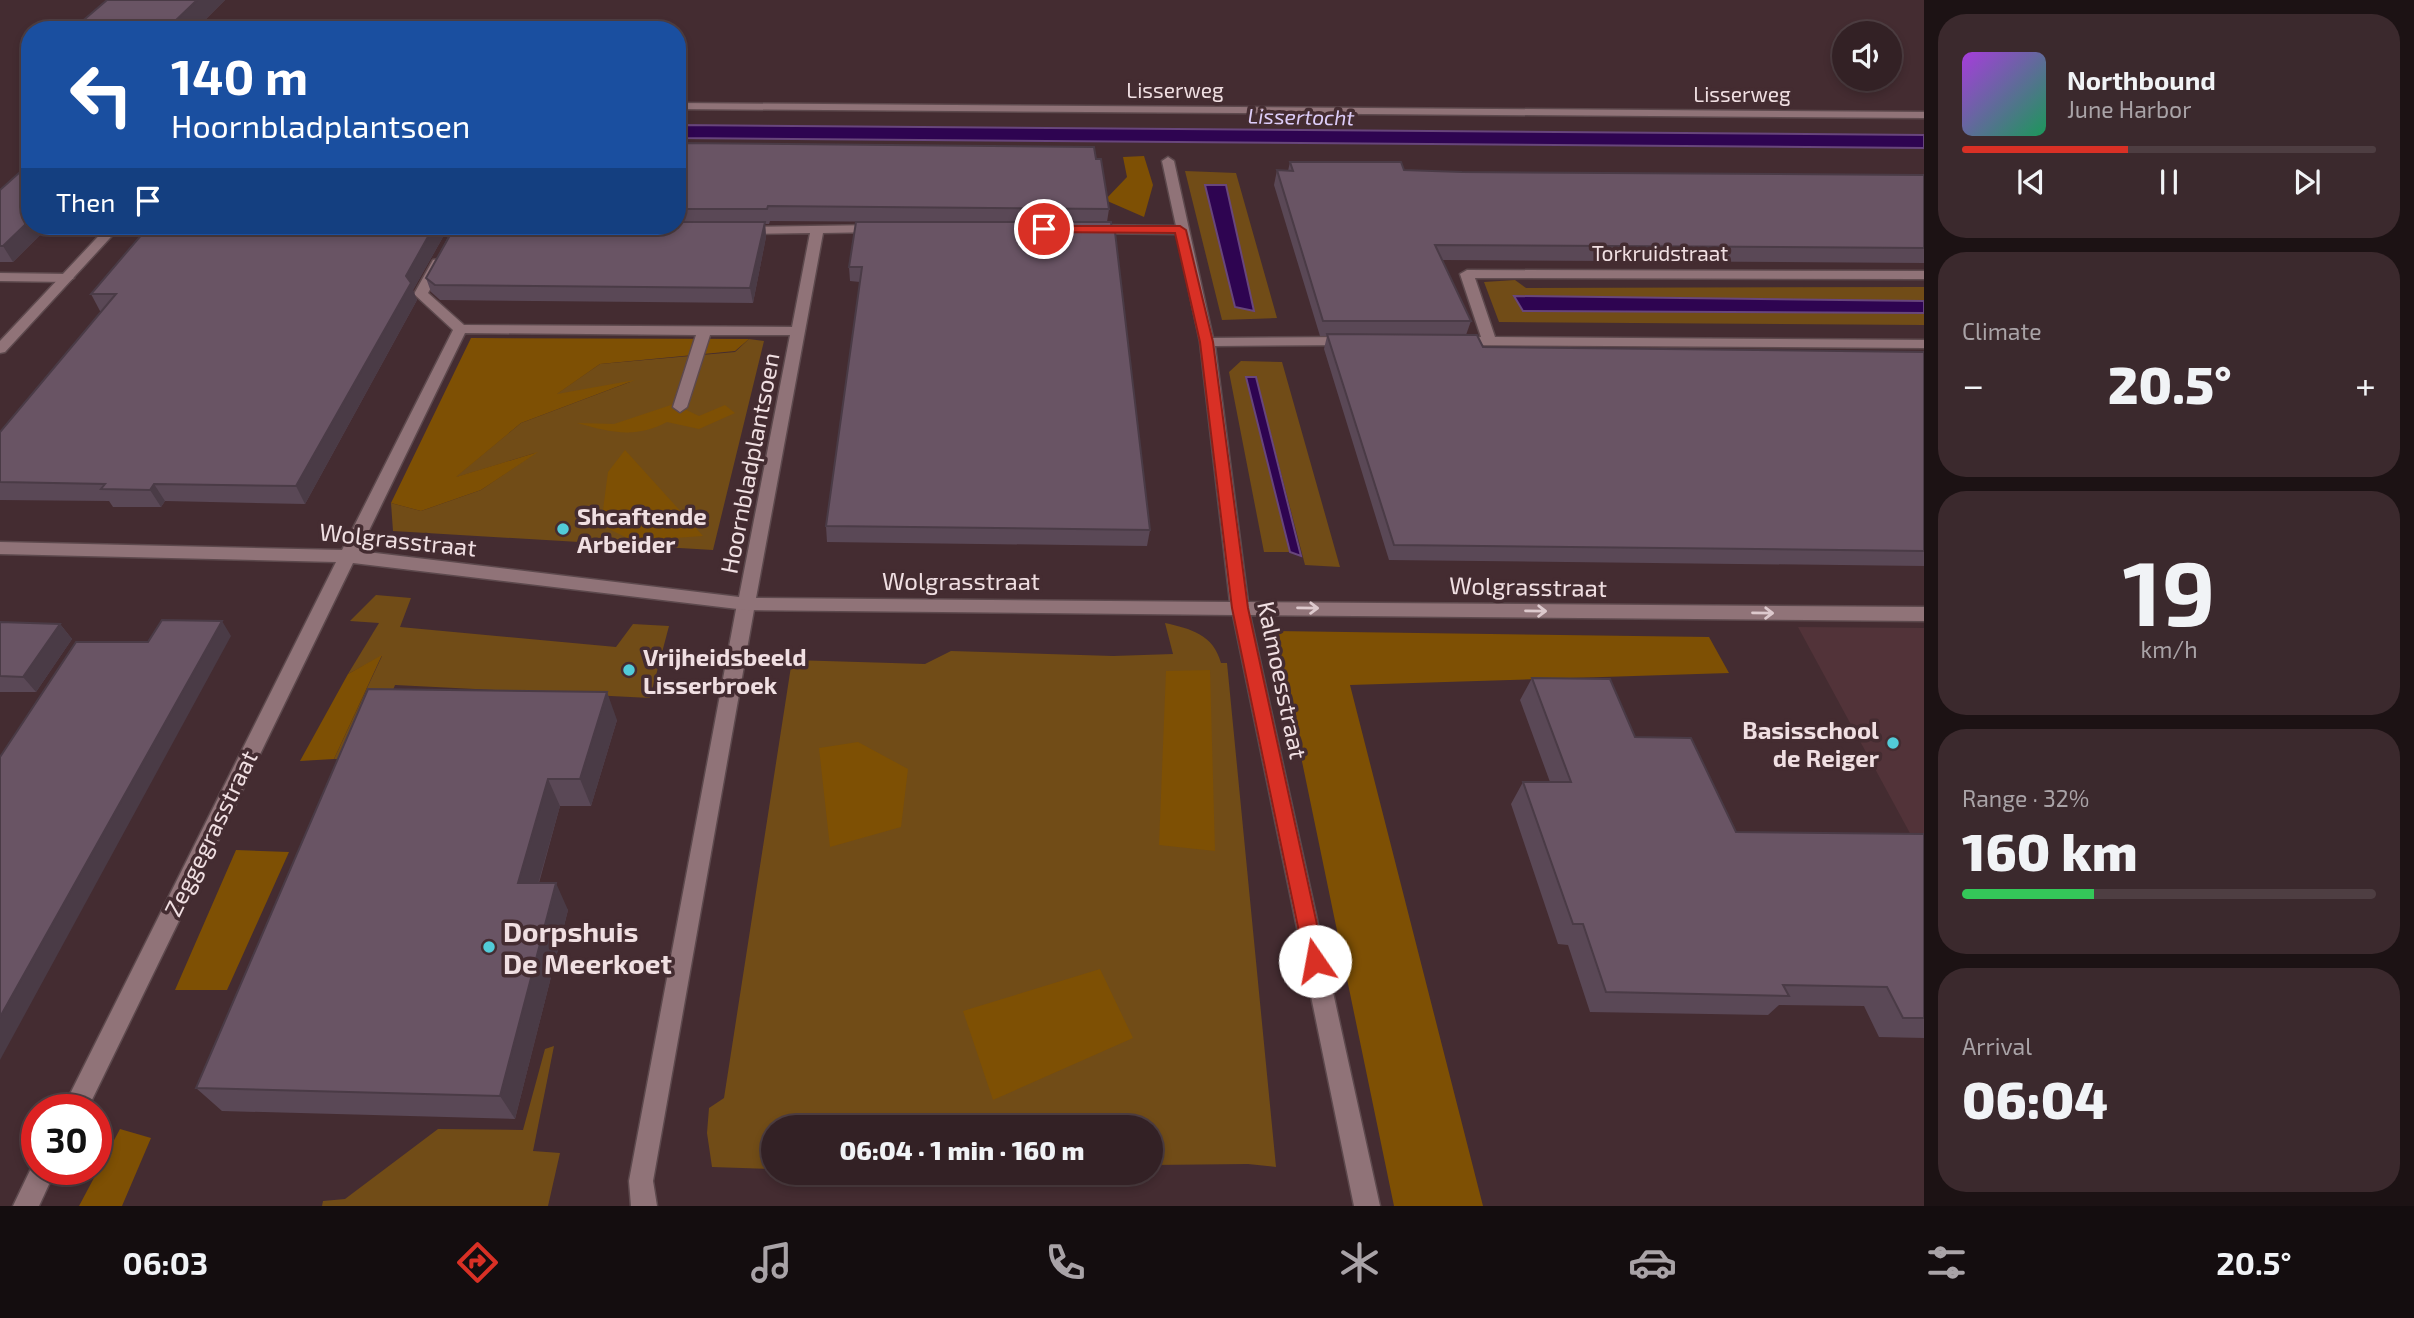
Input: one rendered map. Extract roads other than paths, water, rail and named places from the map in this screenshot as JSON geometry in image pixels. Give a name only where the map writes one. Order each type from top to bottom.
[{"type":"street","name":"Lisserweg","points":[[686,106],[1924,115]]},
{"type":"street","name":"Kalmoesstraat","points":[[1168,161],[1180,230],[1207,342],[1240,608],[1367,1206]]},
{"type":"street","name":"Hoornbladplantsoen","points":[[644,1206],[641,1181],[817,229]]},
{"type":"street","points":[[733,230],[896,229]]},
{"type":"street","points":[[1071,229],[1180,230]]},
{"type":"street","points":[[0,349],[107,235]]},
{"type":"street","points":[[346,556],[460,329],[421,294],[444,252]]},
{"type":"street","name":"Torkruidstraat","points":[[1489,341],[1467,274],[1924,275]]},
{"type":"street","points":[[0,277],[67,278]]},
{"type":"street","name":"Hoornbladplantsoen","points":[[460,329],[797,331]]},
{"type":"street","points":[[680,407],[704,331]]},
{"type":"street","points":[[1207,342],[1370,341]]},
{"type":"street","points":[[1438,341],[1924,344]]},
{"type":"street","name":"Wolgrasstraat","points":[[0,548],[346,556],[746,604],[1924,614]]},
{"type":"street","name":"Zeggegrasstraat","points":[[82,1094],[346,556]]},
{"type":"street","points":[[26,1206],[36,1185]]},
{"type":"place","name":"Shcaftende Arbeider","points":[[563,529]]},
{"type":"place","name":"Vrijheidsbeeld Lisserbroek","points":[[629,670]]},
{"type":"place","name":"Basisschool de Reiger","points":[[1893,743]]},
{"type":"place","name":"Dorpshuis De Meerkoet","points":[[489,947]]},
{"type":"water label","name":"Lissertocht","points":[[1301,116]]}]
